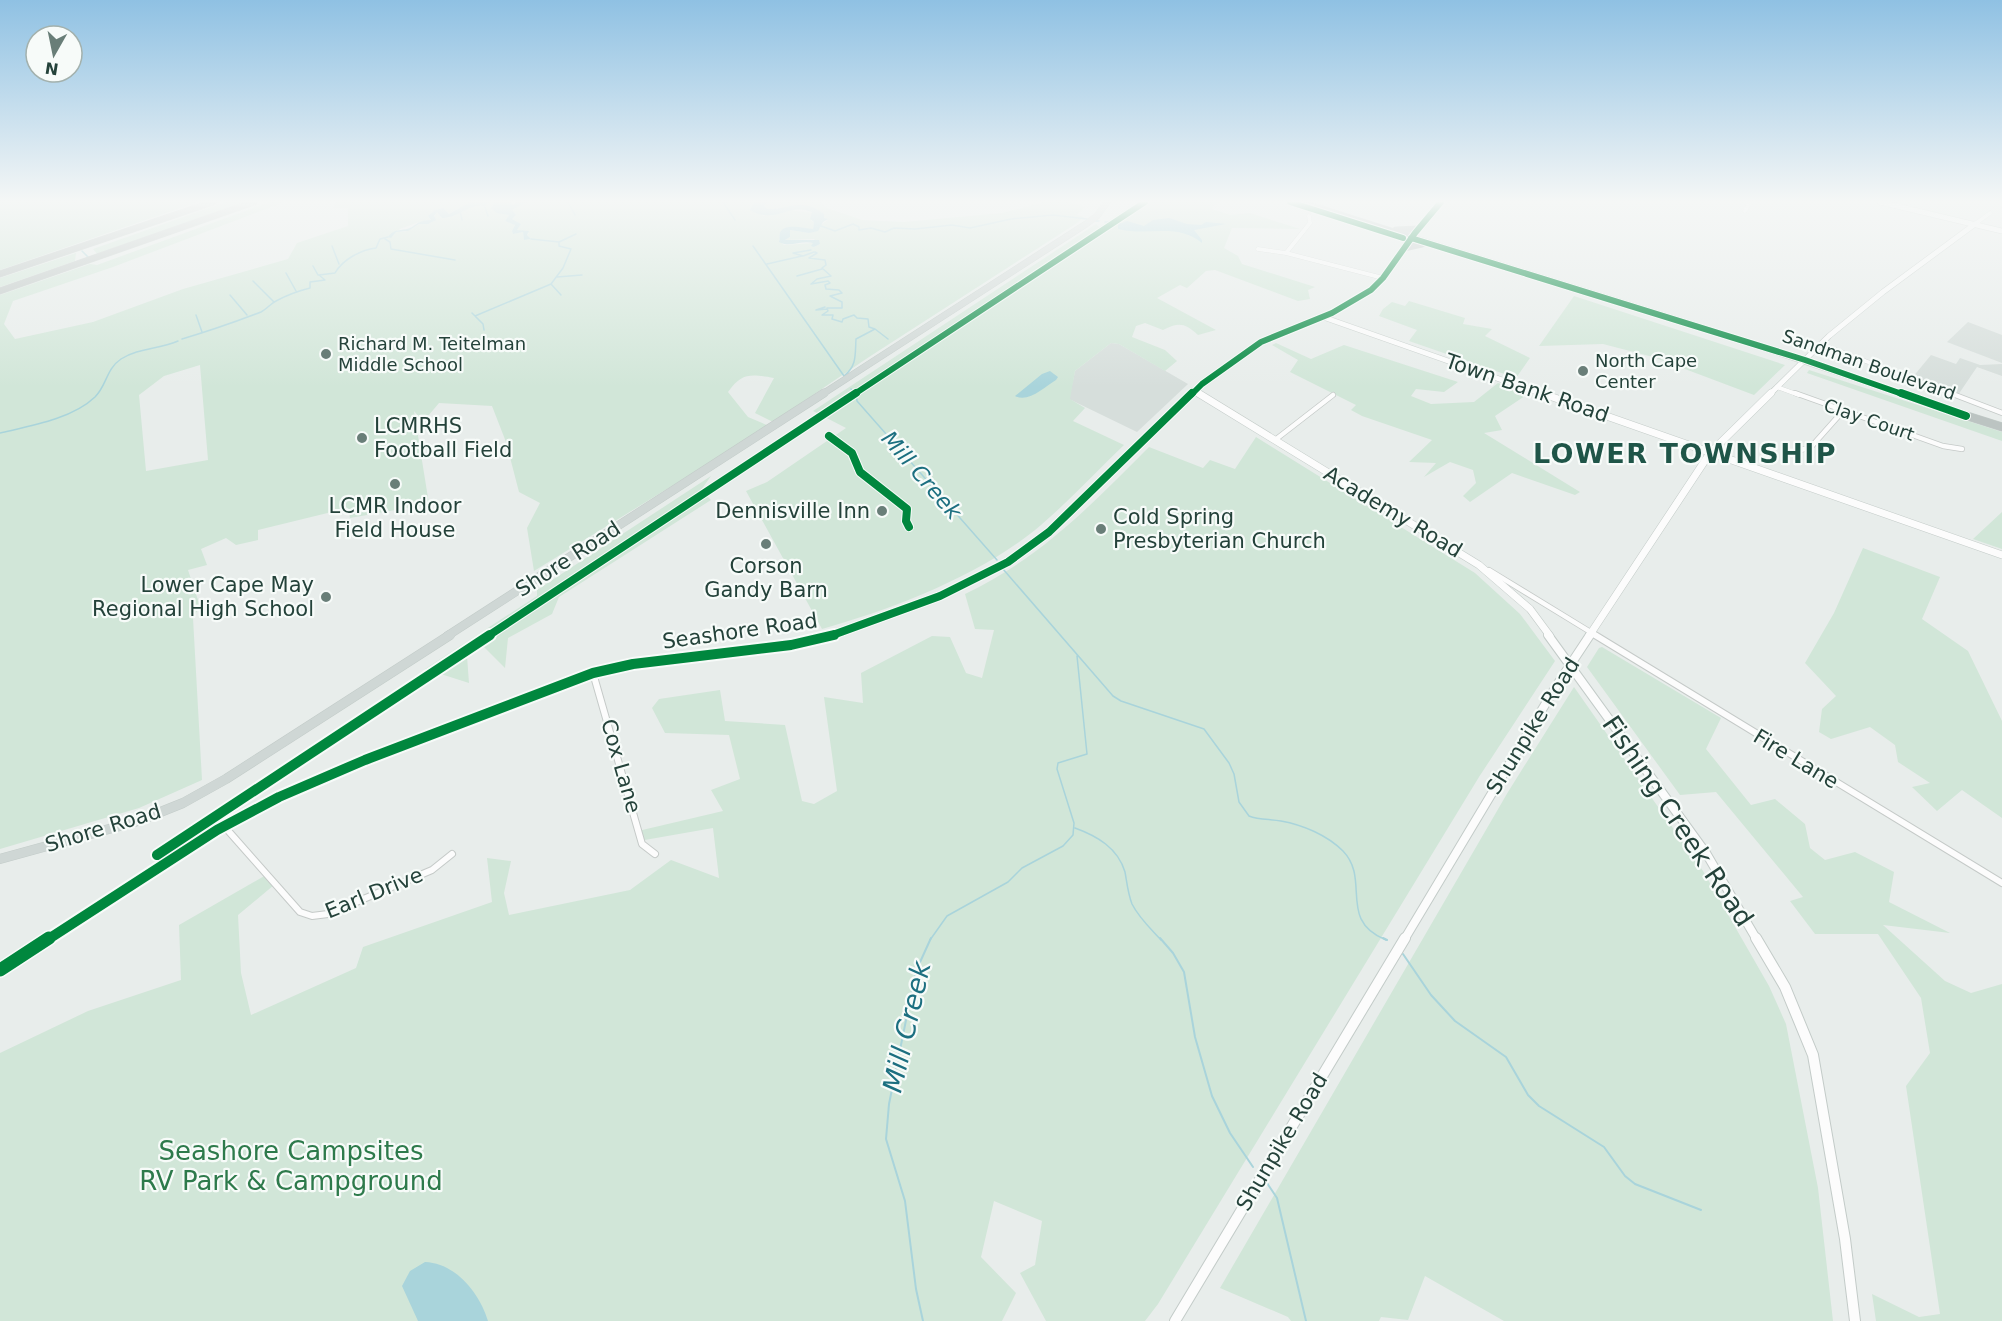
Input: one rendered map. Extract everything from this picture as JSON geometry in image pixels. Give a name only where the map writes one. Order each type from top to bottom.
[{"type":"highway","points":[[0,274],[31,264]]},
{"type":"highway","points":[[0,291],[78,264]]},
{"type":"highway","name":"Sandman Boulevard","points":[[1495,264],[1526,273]]},
{"type":"highway","name":"Sandman Boulevard","points":[[1496,264],[1680,321],[2002,427]]},
{"type":"main road","name":"Shore Road","points":[[0,859],[138,821],[183,803],[226,779],[1026,264]]},
{"type":"street","points":[[1327,264],[1383,278]]},
{"type":"street","name":"Seashore Road","points":[[0,970],[224,826],[279,797],[337,771],[551,687],[593,673],[633,664],[791,645],[822,639],[967,584],[1008,562],[1049,532],[1194,391],[1254,346],[1323,317],[1365,294],[1383,278],[1393,264]]},
{"type":"street","name":"Shunpike Road","points":[[1175,1321],[1571,664],[1710,453],[1821,344],[1866,305],[1922,264]]},
{"type":"street","name":"Town Bank Road","points":[[1323,317],[2002,555]]},
{"type":"street","points":[[1821,344],[2002,413]]},
{"type":"street","name":"Clay Court","points":[[1777,387],[1943,446],[1962,449]]},
{"type":"street","name":"Academy Road","points":[[1194,391],[1591,633]]},
{"type":"street","points":[[1275,440],[1333,395]]},
{"type":"street","points":[[1801,450],[1811,447],[1844,411]]},
{"type":"street","name":"Fishing Creek Road","points":[[1479,565],[1530,609],[1706,853],[1797,1011],[1818,1075],[1845,1239],[1855,1321]]},
{"type":"street","name":"Fire Lane","points":[[1591,633],[2002,883]]},
{"type":"street","name":"Cox Lane","points":[[593,673],[642,844],[655,854]]},
{"type":"street","name":"Earl Drive","points":[[224,826],[300,912],[312,916],[328,914],[432,870],[452,854]]},
{"type":"shaded area","points":[[1968,322],[2002,335],[2002,363],[1947,342]]},
{"type":"shaded area","points":[[1111,343],[1119,344],[1188,384],[1137,432],[1069,399],[1075,371]]},
{"type":"shaded area","points":[[1931,355],[1956,364],[1960,358],[1980,365],[2002,364],[2002,376],[1977,367],[1958,395],[1912,378]]},
{"type":"green space","points":[[0,264],[18,264],[0,270]]},
{"type":"green space","points":[[44,264],[67,264],[0,287],[0,278]]},
{"type":"green space","points":[[90,264],[122,264],[13,301],[4,324],[15,339],[93,322],[183,289],[272,264],[1014,264],[773,422],[755,413],[774,378],[753,375],[738,381],[728,392],[748,417],[769,426],[534,571],[527,528],[540,503],[519,492],[506,442],[492,406],[439,403],[423,422],[414,411],[429,504],[350,518],[348,508],[258,530],[258,540],[236,545],[226,538],[201,549],[207,565],[188,570],[200,606],[193,618],[202,780],[139,808],[0,849],[0,295]],"holes":[[[200,365],[208,460],[146,471],[139,395],[164,376]]]},
{"type":"green space","points":[[1036,264],[1242,264],[1315,287],[1308,290],[1310,299],[1298,301],[1215,270],[1206,271],[1187,288],[1180,285],[1157,298],[1216,330],[1198,335],[1182,325],[1163,330],[1145,323],[1136,326],[1132,337],[1165,350],[1177,361],[1165,371],[1119,344],[1111,343],[1075,371],[1070,399],[1085,408],[1073,421],[1124,445],[1083,486],[1018,543],[966,574],[908,600],[822,629],[746,491],[767,482],[846,428],[813,411]]},
{"type":"green space","points":[[1574,296],[1785,365],[1754,395],[1653,357],[1603,344],[1539,346]]},
{"type":"green space","points":[[1409,301],[1465,318],[1463,324],[1492,329],[1485,336],[1530,358],[1516,378],[1409,341],[1417,330],[1379,316],[1383,309],[1392,302],[1405,306]]},
{"type":"green space","points":[[1276,343],[1311,359],[1344,345],[1458,382],[1444,392],[1416,389],[1411,396],[1431,404],[1474,402],[1498,383],[1528,394],[1495,416],[1502,430],[1484,433],[1580,492],[1575,495],[1512,473],[1470,502],[1463,496],[1476,483],[1473,470],[1450,462],[1424,477],[1436,463],[1409,462],[1432,440],[1362,416],[1351,410],[1356,405],[1290,372],[1298,360],[1272,345]]},
{"type":"green space","points":[[1809,370],[2002,432],[2002,441],[1807,373]]},
{"type":"green space","name":"Seashore Campsites RV Park & Campground","points":[[1256,437],[1475,573],[1520,614],[1555,661],[1479,777],[1158,1304],[1145,1321],[1046,1321],[1020,1273],[1035,1265],[1042,1221],[994,1201],[981,1257],[1016,1293],[1002,1321],[0,1321],[0,1053],[88,1011],[181,980],[179,925],[266,875],[274,885],[238,915],[241,973],[251,1015],[356,968],[363,947],[492,902],[487,858],[511,861],[504,893],[509,915],[630,890],[671,860],[719,878],[713,828],[639,841],[638,831],[723,811],[711,790],[740,779],[729,735],[665,733],[652,708],[659,699],[720,690],[725,721],[785,725],[802,801],[814,804],[837,791],[824,697],[863,703],[861,673],[932,636],[950,637],[966,673],[982,678],[994,630],[975,629],[965,594],[1018,564],[1042,547],[1085,510],[1149,447],[1203,468],[1210,460],[1235,469]]},
{"type":"green space","points":[[711,476],[701,490],[711,500],[559,597],[552,614],[508,638],[505,668],[482,645],[467,656],[469,683],[425,669],[537,596],[537,590]]},
{"type":"green space","points":[[2002,512],[2002,549],[1973,539]]},
{"type":"green space","points":[[1863,548],[1940,577],[1922,619],[1968,651],[2002,721],[2002,818],[1962,790],[1937,811],[1912,787],[1930,783],[1898,762],[1895,745],[1870,727],[1831,739],[1819,732],[1822,709],[1836,696],[1805,663],[1834,613]]},
{"type":"green space","points":[[1602,647],[1721,718],[1706,749],[1751,805],[1775,799],[1805,824],[1810,848],[1825,860],[1855,852],[1894,872],[1889,902],[1950,933],[1883,925],[1945,981],[1971,993],[2002,984],[2002,1321],[1876,1321],[1872,1294],[1919,1317],[1940,1314],[1906,1086],[1930,1053],[1921,998],[1878,934],[1815,934],[1790,901],[1803,897],[1716,792],[1680,795],[1587,667]]},
{"type":"green space","points":[[1574,687],[1703,871],[1769,986],[1786,1024],[1818,1188],[1833,1321],[1504,1321],[1425,1276],[1408,1320],[1381,1317],[1379,1321],[1291,1321],[1288,1317],[1220,1288],[1508,792]]},
{"type":"water","points":[[1050,371],[1058,377],[1056,380],[1031,396],[1020,398],[1015,396],[1042,374]]},
{"type":"water","points":[[425,1262],[447,1268],[465,1282],[479,1301],[488,1321],[418,1321],[402,1286],[410,1271]]},
{"type":"waterway","points":[[274,302],[310,288],[310,282],[325,280],[319,275],[335,273],[343,264]]},
{"type":"waterway","points":[[551,284],[565,264]]},
{"type":"waterway","points":[[765,264],[844,376],[853,364],[856,339],[875,329]]},
{"type":"waterway","name":"Mill Creek","points":[[826,264],[822,268],[831,276],[817,279],[811,284],[828,281],[830,283],[825,285],[826,289],[839,290],[842,293],[830,296],[842,302],[842,308],[827,308],[828,311],[822,315],[833,315],[832,319],[842,322],[843,319],[854,315],[857,318],[868,319],[869,327],[875,329]]},
{"type":"waterway","points":[[313,266],[318,275]]},
{"type":"waterway","points":[[797,276],[822,269]]},
{"type":"waterway","points":[[286,273],[296,291]]},
{"type":"waterway","points":[[557,277],[582,275]]},
{"type":"waterway","points":[[253,281],[274,302]]},
{"type":"waterway","points":[[475,316],[551,284]]},
{"type":"waterway","points":[[551,284],[561,295]]},
{"type":"waterway","points":[[230,295],[247,315]]},
{"type":"waterway","points":[[182,339],[261,312],[274,302]]},
{"type":"waterway","name":"Mill Creek","points":[[825,307],[816,310],[827,309]]},
{"type":"waterway","points":[[472,313],[475,316]]},
{"type":"waterway","points":[[196,315],[202,332]]},
{"type":"waterway","points":[[475,316],[483,324],[484,330]]},
{"type":"waterway","points":[[875,329],[888,339]]},
{"type":"waterway","points":[[0,433],[50,421],[75,411],[95,397],[112,367],[121,359],[178,341]]},
{"type":"waterway","name":"Mill Creek","points":[[851,389],[856,394],[857,401],[997,560]]},
{"type":"waterway","points":[[1003,569],[1113,696],[1121,701],[1204,729],[1229,763],[1234,774],[1239,802],[1249,816],[1298,825],[1330,840],[1343,851],[1351,862],[1355,874],[1358,911],[1363,922],[1371,932],[1386,940]]},
{"type":"waterway","name":"Mill Creek","points":[[930,940],[947,916],[1008,882],[1022,868],[1063,846],[1073,835],[1074,823],[1057,769],[1058,763],[1087,754],[1077,656]]},
{"type":"waterway","points":[[1075,828],[1099,839],[1117,856],[1125,872],[1132,904],[1161,940]]},
{"type":"waterway","points":[[1160,938],[1173,953],[1184,972],[1195,1037],[1212,1096],[1230,1133],[1253,1167]]},
{"type":"waterway","points":[[1383,938],[1387,940]]},
{"type":"waterway","name":"Mill Creek","points":[[923,1321],[916,1289],[905,1201],[886,1139],[889,1104],[916,971],[930,940]]},
{"type":"waterway","points":[[1403,954],[1431,995],[1455,1021],[1506,1057],[1528,1095],[1539,1106],[1604,1147],[1625,1176],[1635,1184],[1701,1210]]},
{"type":"waterway","points":[[1267,1183],[1277,1198],[1306,1321]]},
{"type":"cycle path","points":[[157,855],[1052,264]]},
{"type":"cycle path","points":[[0,970],[217,830],[279,797],[365,760],[593,673],[633,664],[791,645],[822,639],[940,596],[976,580],[1008,562],[1049,532],[1202,384],[1261,342],[1332,313],[1371,290],[1393,264]]},
{"type":"cycle path","points":[[1494,264],[1805,360],[1966,416]]},
{"type":"cycle path","points":[[829,436],[852,453],[860,472],[907,509],[906,521],[909,527]]},
{"type":"place","name":"Richard M. Teitelman Middle School","points":[[326,354]]},
{"type":"place","name":"North Cape Center","points":[[1583,371]]},
{"type":"place","name":"LCMRHS Football Field","points":[[362,438]]},
{"type":"place","name":"LCMR Indoor Field House","points":[[395,484]]},
{"type":"place","name":"Dennisville Inn","points":[[882,511]]},
{"type":"place","name":"Cold Spring Presbyterian Church","points":[[1101,529]]},
{"type":"place","name":"Corson Gandy Barn","points":[[766,544]]},
{"type":"place","name":"Lower Cape May Regional High School","points":[[326,597]]},
{"type":"district","name":"LOWER TOWNSHIP","points":[[1685,454]]}]
